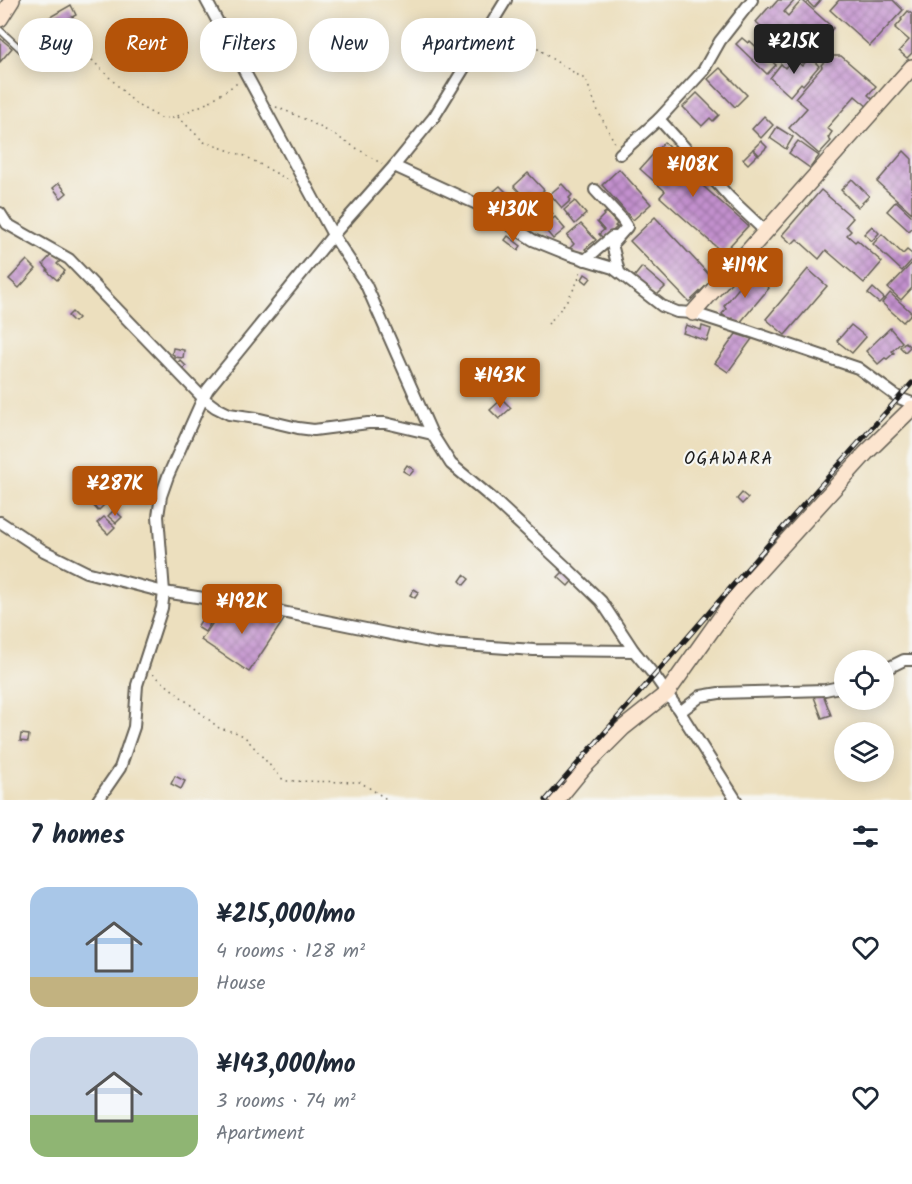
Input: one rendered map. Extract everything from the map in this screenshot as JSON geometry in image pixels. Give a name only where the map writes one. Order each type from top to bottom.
[{"type":"street","points":[[0,19],[12,0]]},
{"type":"street","points":[[98,800],[120,768],[134,727],[137,685],[162,609],[164,592],[158,516],[161,496],[203,398],[333,235],[434,117],[507,0]]},
{"type":"street","points":[[620,154],[659,118],[703,71],[720,41],[752,0]]},
{"type":"street","points":[[210,2],[333,235],[366,285],[432,434],[451,464],[493,499],[601,601],[634,651],[680,712],[736,800]]},
{"type":"street","points":[[693,313],[912,67]]},
{"type":"street","points":[[659,118],[730,198],[765,231]]},
{"type":"street","points":[[393,167],[481,206],[533,240],[613,268],[663,306],[677,312],[693,313],[754,332],[858,368],[912,406],[866,453],[733,600],[667,693],[623,728],[584,767],[557,800]]},
{"type":"street","points":[[595,190],[627,227],[612,244],[619,272]]},
{"type":"street","points":[[0,213],[7,224],[69,259],[203,398],[215,407],[229,414],[314,430],[385,423],[432,434]]},
{"type":"street","points":[[584,259],[612,237],[617,237]]},
{"type":"street","points":[[0,522],[44,551],[86,572],[164,592],[243,604],[435,643],[534,650],[634,651]]},
{"type":"street","points":[[894,665],[904,660],[912,660]]},
{"type":"street","points":[[680,712],[701,696],[710,694],[834,688]]},
{"type":"lane","points":[[0,30],[18,47]]},
{"type":"path","points":[[497,16],[514,27],[549,57],[586,80],[598,111],[620,154]]},
{"type":"path","points":[[93,61],[137,105],[161,118],[173,118],[207,103],[248,76]]},
{"type":"path","points":[[263,105],[278,108],[315,125],[382,164],[393,167]]},
{"type":"path","points":[[177,116],[204,142],[245,156],[289,182],[306,184]]},
{"type":"path","points":[[548,324],[575,287],[584,259]]},
{"type":"path","points":[[143,666],[219,728],[245,737],[286,781],[360,782],[388,800]]},
{"type":"building","points":[[778,0],[795,0],[784,12],[788,16],[802,0],[833,28],[802,63],[791,53],[804,38],[801,35],[786,48],[756,22]]},
{"type":"building","points":[[806,0],[821,0],[814,8]]},
{"type":"building","points":[[839,0],[893,0],[903,10],[870,46],[830,10]]},
{"type":"building","points":[[71,5],[76,15],[70,18],[48,18]]},
{"type":"building","points":[[908,11],[912,14],[912,53],[907,58],[899,51],[909,40],[895,28]]},
{"type":"building","points":[[0,38],[12,48],[0,62]]},
{"type":"building","points":[[742,38],[748,43],[750,41],[776,65],[767,74],[736,44]]},
{"type":"building","points":[[829,56],[841,56],[876,86],[868,95],[874,100],[868,107],[855,96],[827,128],[832,132],[828,138],[831,141],[819,154],[789,128],[807,108],[795,98]]},
{"type":"building","points":[[810,57],[819,66],[790,96],[770,78],[781,64],[785,68],[793,58],[802,66]]},
{"type":"building","points":[[720,68],[747,95],[735,107],[708,79]]},
{"type":"building","points":[[697,93],[719,115],[713,121],[710,118],[702,126],[683,107]]},
{"type":"building","points":[[764,116],[773,125],[761,138],[752,129]]},
{"type":"building","points":[[777,127],[793,137],[786,149],[770,138]]},
{"type":"building","points":[[761,141],[767,147],[759,155],[753,149]]},
{"type":"building","points":[[798,141],[819,156],[810,168],[789,153]]},
{"type":"building","points":[[664,142],[708,181],[703,186],[748,226],[723,253],[660,197],[665,191],[640,169]]},
{"type":"building","points":[[753,149],[758,154],[748,164],[743,159]]},
{"type":"building","points":[[904,151],[912,159],[912,213],[877,182]]},
{"type":"building","points":[[619,169],[651,204],[633,220],[602,185]]},
{"type":"building","points":[[528,173],[544,190],[530,203],[514,186]]},
{"type":"building","points":[[852,179],[869,196],[858,207],[841,190]]},
{"type":"building","points":[[59,183],[67,193],[61,198],[53,188]]},
{"type":"building","points":[[562,184],[572,195],[569,198],[571,200],[562,208],[550,194]]},
{"type":"building","points":[[500,186],[506,192],[502,196],[516,210],[509,217],[496,204],[492,208],[489,205],[500,198],[494,191]]},
{"type":"building","points":[[821,190],[853,218],[846,226],[851,231],[847,235],[855,242],[857,240],[882,262],[864,283],[826,250],[819,259],[797,239],[792,244],[782,235]]},
{"type":"building","points":[[575,201],[586,214],[575,224],[564,210]]},
{"type":"building","points":[[896,201],[912,216],[912,228],[909,231],[887,211]]},
{"type":"building","points":[[542,202],[553,214],[540,225],[531,212]]},
{"type":"building","points":[[606,212],[617,227],[604,239],[599,234],[604,230],[597,222]]},
{"type":"building","points":[[555,217],[565,229],[553,239],[543,227]]},
{"type":"building","points":[[655,217],[713,279],[689,302],[630,241]]},
{"type":"building","points":[[581,224],[596,240],[585,249],[587,251],[583,254],[574,252],[570,248],[574,244],[567,236]]},
{"type":"building","points":[[872,226],[879,233],[872,241],[864,234]]},
{"type":"building","points":[[882,234],[903,254],[907,250],[912,254],[912,260],[902,271],[873,244]]},
{"type":"building","points":[[508,236],[521,246],[518,250],[505,240]]},
{"type":"building","points":[[53,253],[61,260],[57,264],[65,271],[57,280],[43,264]]},
{"type":"building","points":[[27,260],[36,269],[19,288],[9,279]]},
{"type":"building","points":[[912,263],[912,288],[901,300],[888,288]]},
{"type":"building","points":[[642,267],[665,287],[656,296],[634,277]]},
{"type":"building","points":[[808,269],[827,286],[785,335],[766,319]]},
{"type":"building","points":[[751,273],[769,288],[739,324],[732,318],[730,321],[722,314],[726,309],[724,306]]},
{"type":"building","points":[[585,274],[591,278],[587,283],[582,279]]},
{"type":"building","points":[[873,288],[884,298],[879,303],[868,294]]},
{"type":"building","points":[[890,293],[912,313],[903,322],[882,303]]},
{"type":"building","points":[[72,312],[78,318],[74,322],[68,316]]},
{"type":"building","points":[[686,325],[701,330],[702,326],[711,329],[707,341],[683,333]]},
{"type":"building","points":[[851,325],[866,337],[852,353],[837,341]]},
{"type":"building","points":[[890,328],[902,342],[892,351],[894,353],[878,364],[866,351]]},
{"type":"building","points":[[736,334],[752,339],[728,372],[715,363]]},
{"type":"building","points":[[905,342],[910,347],[905,352],[900,347]]},
{"type":"building","points":[[173,348],[184,350],[183,358],[174,357]]},
{"type":"building","points":[[180,360],[186,366],[182,370],[176,365]]},
{"type":"building","points":[[502,399],[511,408],[499,419],[490,410]]},
{"type":"building","points":[[407,465],[414,470],[410,475],[403,471]]},
{"type":"building","points":[[742,493],[748,498],[742,504],[737,499]]},
{"type":"building","points":[[100,499],[105,504],[98,511],[93,505]]},
{"type":"building","points":[[114,510],[122,517],[116,523],[108,516]]},
{"type":"building","points":[[104,517],[115,527],[108,534],[97,523]]},
{"type":"building","points":[[566,569],[575,578],[568,586],[558,577]]},
{"type":"building","points":[[464,575],[469,579],[464,585],[460,581]]},
{"type":"building","points":[[414,589],[419,592],[415,598],[410,595]]},
{"type":"building","points":[[225,605],[285,618],[249,672],[201,640]]},
{"type":"building","points":[[202,619],[210,624],[205,632],[197,627]]},
{"type":"building","points":[[823,694],[831,715],[822,718],[814,697]]},
{"type":"building","points":[[21,734],[29,735],[28,742],[20,741]]},
{"type":"building","points":[[175,776],[185,781],[181,789],[171,784]]},
{"type":"railway","points":[[546,800],[912,383]]},
{"type":"district","name":"OGAWARA","points":[[729,458]]}]
